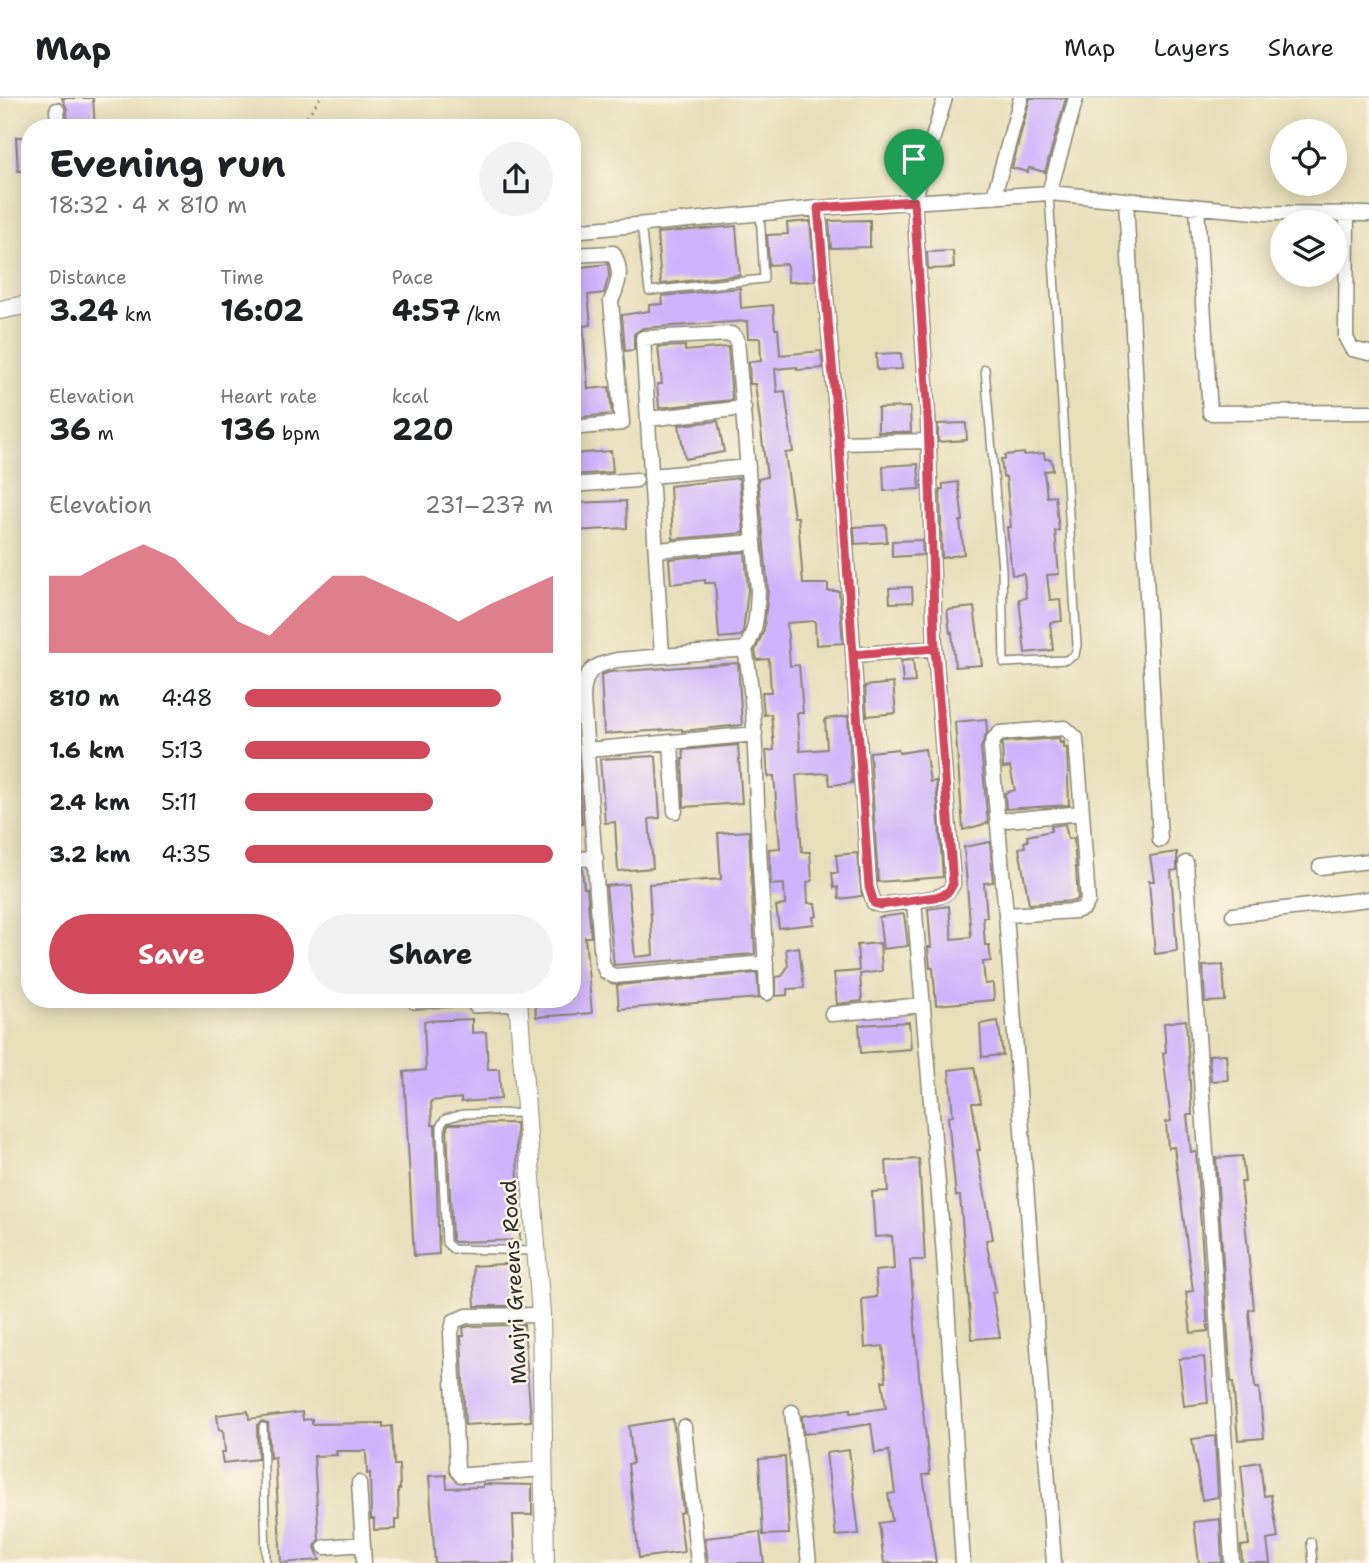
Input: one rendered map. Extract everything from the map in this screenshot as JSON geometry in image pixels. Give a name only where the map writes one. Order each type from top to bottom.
[{"type":"street","points":[[818,208],[839,443],[870,897],[874,903],[880,905],[942,896],[953,884],[935,648],[928,441],[914,201],[945,98]]},
{"type":"street","points":[[994,196],[1021,98]]},
{"type":"street","points":[[1049,193],[1076,98]]},
{"type":"street","points":[[57,110],[58,119]]},
{"type":"street","points":[[581,230],[818,208],[1049,193],[1266,214],[1369,214]]},
{"type":"street","points":[[1126,200],[1160,841]]},
{"type":"street","points":[[1197,207],[1210,413],[1369,412]]},
{"type":"street","points":[[1348,214],[1346,338],[1352,349],[1369,353]]},
{"type":"street","points":[[581,255],[613,253],[620,265],[620,283],[611,301],[622,423],[581,427]]},
{"type":"street","points":[[0,310],[21,306]]},
{"type":"street","points":[[662,656],[643,338],[731,334],[740,346],[754,542],[757,611],[751,639],[745,649],[755,734],[767,993]]},
{"type":"street","points":[[648,419],[744,408]]},
{"type":"street","points":[[839,443],[928,441]]},
{"type":"street","points":[[651,476],[748,467]]},
{"type":"street","points":[[581,484],[636,480]]},
{"type":"street","points":[[656,550],[754,542]]},
{"type":"street","points":[[853,655],[935,648]]},
{"type":"street","points":[[745,649],[617,660],[600,664],[590,671],[584,682],[583,698],[602,962],[606,972],[614,976],[766,963]]},
{"type":"street","points":[[1006,915],[1076,911],[1084,908],[1088,901],[1076,738],[1065,728],[1000,733],[994,738],[991,747],[1054,1563]]},
{"type":"street","points":[[587,750],[755,734]]},
{"type":"street","points":[[671,742],[675,811]]},
{"type":"street","points":[[998,821],[1082,813]]},
{"type":"street","points":[[581,859],[596,858]]},
{"type":"street","points":[[1320,867],[1369,861]]},
{"type":"street","points":[[1186,863],[1232,1563]]},
{"type":"street","points":[[1233,915],[1369,899]]},
{"type":"street","points":[[914,901],[944,1255],[962,1563]]},
{"type":"street","points":[[832,1013],[922,1006]]},
{"type":"street","name":"Manjri Greens Road","points":[[518,1008],[541,1315],[545,1563]]},
{"type":"street","points":[[541,1315],[467,1316],[454,1321],[451,1333],[457,1470],[461,1475],[468,1475],[544,1469]]},
{"type":"street","points":[[792,1412],[809,1563]]},
{"type":"street","points":[[684,1427],[698,1563]]},
{"type":"street","points":[[359,1483],[364,1563]]},
{"type":"street","points":[[325,1547],[363,1544]]},
{"type":"lane","points":[[985,369],[1002,570],[1004,663],[1066,660],[1075,655],[1077,645],[1049,193]]},
{"type":"lane","points":[[641,224],[649,290],[764,279],[760,213]]},
{"type":"lane","points":[[526,1113],[463,1114],[445,1119],[441,1134],[446,1243],[453,1249],[537,1251]]},
{"type":"lane","points":[[263,1427],[266,1563]]},
{"type":"lane","points":[[1311,1542],[1313,1563]]},
{"type":"path","points":[[305,119],[320,98]]},
{"type":"building","points":[[62,98],[93,98],[94,119],[68,119]]},
{"type":"building","points":[[1030,98],[1066,98],[1045,172],[1012,168]]},
{"type":"building","points":[[16,137],[21,137],[21,171],[18,171]]},
{"type":"building","points":[[870,220],[870,247],[831,248],[829,221]]},
{"type":"building","points":[[810,221],[815,281],[788,282],[787,264],[769,265],[767,235],[788,234],[787,223]]},
{"type":"building","points":[[736,226],[740,275],[661,284],[657,233]]},
{"type":"building","points":[[953,251],[954,268],[928,269],[927,252]]},
{"type":"building","points":[[608,264],[609,276],[604,293],[588,295],[591,325],[583,326],[588,389],[609,387],[612,414],[581,417],[581,267]]},
{"type":"building","points":[[740,288],[741,308],[773,305],[780,355],[821,351],[823,368],[775,369],[777,392],[785,391],[793,452],[785,453],[794,517],[798,517],[803,584],[828,584],[828,591],[839,591],[843,643],[816,645],[815,621],[787,623],[790,666],[799,665],[803,713],[797,713],[800,751],[827,749],[825,719],[848,716],[852,783],[830,785],[828,773],[796,775],[802,852],[810,852],[812,881],[807,882],[808,903],[815,904],[817,916],[813,917],[814,924],[779,928],[776,906],[785,905],[784,884],[771,885],[769,849],[780,848],[774,776],[768,777],[766,751],[774,750],[771,714],[764,715],[762,692],[771,692],[769,659],[757,660],[755,651],[764,630],[768,590],[758,479],[767,477],[755,384],[750,384],[749,362],[761,361],[760,338],[748,338],[747,321],[643,328],[634,334],[634,350],[625,351],[622,315],[649,311],[649,305],[663,304],[662,296]]},
{"type":"building","points":[[685,346],[685,351],[728,347],[732,400],[659,408],[657,384],[662,384],[658,347]]},
{"type":"building","points":[[901,353],[902,369],[877,370],[876,354]]},
{"type":"building","points":[[910,407],[911,432],[878,432],[878,408]]},
{"type":"building","points":[[718,421],[724,452],[685,459],[679,425]]},
{"type":"building","points":[[966,423],[967,440],[938,442],[938,424]]},
{"type":"building","points":[[611,451],[613,472],[581,474],[581,453]]},
{"type":"building","points":[[1044,453],[1045,459],[1051,459],[1053,470],[1044,471],[1047,497],[1055,496],[1059,530],[1055,531],[1059,574],[1047,575],[1050,600],[1060,599],[1062,621],[1050,623],[1053,650],[1025,653],[1019,599],[1026,598],[1024,574],[1012,575],[1007,527],[1011,527],[1006,477],[1003,477],[1001,459],[1005,459],[1005,455]]},
{"type":"building","points":[[918,464],[920,489],[884,491],[883,466]]},
{"type":"building","points":[[739,478],[744,533],[673,539],[670,486]]},
{"type":"building","points":[[958,482],[964,554],[942,558],[940,489],[943,489],[943,484]]},
{"type":"building","points":[[626,501],[627,528],[581,531],[581,503]]},
{"type":"building","points":[[886,525],[887,542],[855,544],[854,527]]},
{"type":"building","points":[[922,540],[923,555],[892,557],[892,541]]},
{"type":"building","points":[[745,552],[748,590],[743,632],[741,636],[719,638],[715,583],[705,583],[705,580],[671,584],[669,559]]},
{"type":"building","points":[[912,587],[913,602],[890,603],[889,588]]},
{"type":"building","points":[[974,607],[982,665],[955,667],[947,610]]},
{"type":"building","points":[[913,660],[915,682],[903,683],[901,661]]},
{"type":"building","points":[[738,663],[742,725],[604,734],[601,675],[610,672]]},
{"type":"building","points":[[893,683],[896,713],[867,716],[865,686]]},
{"type":"building","points":[[986,719],[987,732],[981,748],[988,823],[963,830],[955,722]]},
{"type":"building","points":[[1059,738],[1060,743],[1064,742],[1064,748],[1067,748],[1069,805],[1006,809],[1005,793],[1015,790],[1010,767],[1003,768],[1002,744]]},
{"type":"building","points":[[738,745],[742,803],[684,807],[683,750]]},
{"type":"building","points":[[898,749],[899,753],[925,749],[930,782],[936,781],[943,877],[878,882],[870,752]]},
{"type":"building","points":[[656,756],[660,818],[649,819],[653,868],[618,871],[615,822],[605,823],[600,759]]},
{"type":"building","points":[[1065,824],[1068,839],[1074,838],[1078,899],[1029,904],[1019,848],[1025,847],[1027,836],[1051,831],[1051,826]]},
{"type":"building","points":[[749,831],[755,954],[614,965],[606,886],[628,884],[635,957],[653,955],[649,884],[721,879],[718,833]]},
{"type":"building","points":[[990,842],[993,882],[984,883],[987,917],[983,917],[985,945],[989,945],[991,961],[983,962],[985,984],[993,983],[994,1000],[936,1005],[928,947],[931,947],[928,909],[949,906],[952,939],[971,937],[964,847]]},
{"type":"building","points":[[1177,852],[1177,870],[1171,871],[1177,951],[1155,954],[1149,881],[1154,881],[1150,856]]},
{"type":"building","points":[[857,853],[862,896],[839,899],[838,887],[834,888],[832,873],[838,873],[836,855]]},
{"type":"building","points":[[581,868],[584,888],[587,888],[591,937],[585,937],[592,1013],[536,1017],[535,1008],[581,1008]]},
{"type":"building","points":[[904,914],[908,946],[883,949],[879,917]]},
{"type":"building","points":[[880,943],[882,971],[860,974],[862,1001],[837,1004],[834,973],[859,971],[857,945]]},
{"type":"building","points":[[799,947],[804,988],[787,989],[787,995],[776,996],[776,977],[782,976],[788,966],[786,949]]},
{"type":"building","points":[[1223,965],[1225,1001],[1205,1002],[1203,966]]},
{"type":"building","points":[[757,973],[759,998],[619,1009],[617,985]]},
{"type":"building","points":[[472,1019],[472,1033],[486,1032],[488,1069],[499,1069],[501,1099],[461,1102],[461,1098],[431,1101],[432,1125],[435,1125],[439,1254],[414,1256],[404,1072],[426,1070],[424,1021]]},
{"type":"building","points":[[1186,1020],[1192,1115],[1187,1115],[1191,1152],[1196,1152],[1208,1331],[1191,1333],[1186,1292],[1193,1291],[1174,1147],[1168,1148],[1166,1122],[1171,1121],[1163,1053],[1166,1052],[1164,1023]]},
{"type":"building","points":[[998,1021],[1003,1055],[982,1057],[980,1024]]},
{"type":"building","points":[[909,1022],[911,1049],[861,1053],[859,1025]]},
{"type":"building","points":[[1226,1054],[1228,1080],[1211,1081],[1209,1055]]},
{"type":"building","points":[[974,1067],[981,1103],[972,1103],[980,1150],[977,1150],[993,1239],[986,1240],[996,1292],[992,1293],[1000,1337],[972,1339],[960,1196],[956,1196],[948,1117],[953,1116],[949,1070]]},
{"type":"building","points":[[516,1123],[520,1240],[455,1242],[452,1240],[447,1127],[449,1124]]},
{"type":"building","points":[[1242,1156],[1245,1182],[1241,1182],[1254,1309],[1249,1310],[1255,1388],[1259,1388],[1264,1438],[1238,1440],[1231,1382],[1216,1158]]},
{"type":"building","points":[[919,1159],[925,1260],[910,1260],[930,1474],[923,1475],[936,1563],[884,1563],[879,1523],[892,1521],[888,1494],[895,1493],[889,1451],[875,1453],[871,1424],[804,1434],[802,1416],[850,1409],[850,1413],[886,1408],[882,1381],[886,1381],[883,1346],[865,1348],[862,1299],[877,1297],[875,1271],[894,1269],[892,1236],[875,1237],[872,1192],[888,1191],[886,1161]]},
{"type":"building","points":[[518,1263],[521,1306],[475,1306],[473,1266]]},
{"type":"building","points":[[524,1325],[531,1421],[465,1425],[461,1336],[464,1336],[463,1328]]},
{"type":"building","points":[[1204,1357],[1208,1403],[1184,1406],[1179,1359]]},
{"type":"building","points":[[248,1411],[249,1419],[302,1412],[303,1420],[312,1419],[312,1424],[383,1423],[383,1427],[392,1426],[394,1465],[399,1465],[400,1489],[399,1520],[395,1520],[395,1529],[374,1530],[366,1451],[336,1451],[337,1455],[314,1456],[319,1540],[315,1547],[320,1560],[281,1563],[275,1457],[270,1458],[268,1423],[262,1421],[257,1425],[258,1459],[223,1463],[223,1430],[219,1430],[217,1415]]},
{"type":"building","points":[[673,1419],[683,1512],[679,1513],[684,1552],[639,1558],[628,1464],[633,1463],[629,1426]]},
{"type":"building","points":[[1215,1436],[1218,1497],[1202,1500],[1192,1439]]},
{"type":"building","points":[[849,1450],[859,1534],[836,1536],[826,1453]]},
{"type":"building","points":[[785,1457],[789,1534],[763,1535],[759,1459]]},
{"type":"building","points":[[1260,1462],[1264,1496],[1271,1495],[1278,1538],[1267,1540],[1270,1563],[1242,1563],[1241,1546],[1249,1545],[1241,1465]]},
{"type":"building","points":[[446,1475],[447,1488],[483,1487],[483,1484],[532,1485],[532,1515],[513,1515],[515,1563],[435,1563],[429,1476]]},
{"type":"building","points":[[1220,1519],[1222,1563],[1199,1563],[1194,1522]]},
{"type":"building","points":[[760,1532],[764,1563],[708,1563],[705,1538]]},
{"type":"route","points":[[914,201],[818,208],[839,443],[853,655],[935,648],[953,884],[942,896],[880,905],[874,903],[870,897],[853,655],[935,648],[928,418],[914,201]]}]
